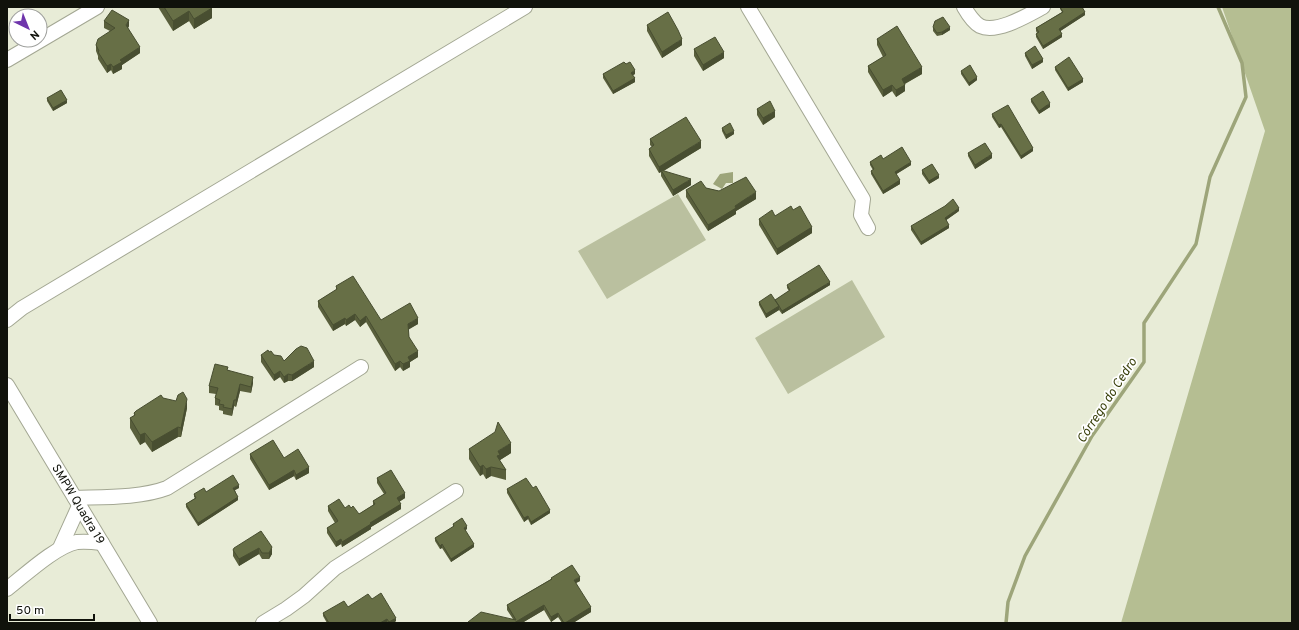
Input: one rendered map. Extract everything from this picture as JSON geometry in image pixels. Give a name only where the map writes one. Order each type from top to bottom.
[{"type":"street","points":[[7,60],[97,7]]},
{"type":"street","points":[[7,320],[22,308],[525,7]]},
{"type":"street","points":[[748,7],[863,199],[861,215],[868,228]]},
{"type":"street","points":[[964,7],[974,21],[980,26],[994,29],[1027,16],[1043,7]]},
{"type":"street","points":[[7,313],[22,308]]},
{"type":"street","points":[[60,548],[77,502],[144,494],[167,488],[361,367]]},
{"type":"street","name":"SMPW Quadra 19","points":[[7,385],[150,623]]},
{"type":"street","points":[[263,623],[304,596],[335,568],[456,491]]},
{"type":"street","points":[[7,589],[60,548],[77,542],[102,543]]},
{"type":"shaded area","points":[[1222,7],[1292,7],[1292,623],[1121,623],[1265,131]]},
{"type":"shaded area","points":[[733,172],[733,183],[726,183],[722,189],[713,184],[720,174]]},
{"type":"shaded area","points":[[678,194],[706,240],[607,299],[578,251]]},
{"type":"shaded area","points":[[852,280],[885,337],[788,394],[755,338]]},
{"type":"building","points":[[164,7],[212,8],[194,19],[189,11],[173,21]]},
{"type":"building","points":[[1060,7],[1082,7],[1085,12],[1059,29],[1062,34],[1043,46],[1036,34],[1039,32],[1036,28],[1063,12]]},
{"type":"building","points":[[112,10],[129,20],[126,25],[140,47],[120,60],[122,62],[113,67],[111,64],[107,66],[98,52],[99,51],[96,45],[98,39],[115,28],[104,21]]},
{"type":"building","points":[[668,12],[682,39],[662,52],[647,25]]},
{"type":"building","points":[[943,17],[950,27],[937,33],[933,27],[935,21]]},
{"type":"building","points":[[897,26],[922,67],[902,79],[905,85],[896,90],[892,85],[883,90],[868,66],[886,55],[877,39]]},
{"type":"building","points":[[715,37],[724,52],[703,65],[694,49]]},
{"type":"building","points":[[1035,46],[1043,59],[1032,65],[1025,53]]},
{"type":"building","points":[[1069,57],[1083,79],[1068,88],[1055,67]]},
{"type":"building","points":[[624,62],[626,64],[630,62],[635,70],[631,73],[635,78],[613,91],[603,74]]},
{"type":"building","points":[[970,65],[977,77],[969,83],[961,71]]},
{"type":"building","points":[[61,90],[67,100],[53,108],[47,98]]},
{"type":"building","points":[[1043,91],[1050,103],[1039,111],[1031,99]]},
{"type":"building","points":[[770,101],[775,111],[763,118],[757,109]]},
{"type":"building","points":[[1008,105],[1033,148],[1021,156],[1001,124],[999,125],[992,114]]},
{"type":"building","points":[[686,117],[701,141],[659,167],[649,149],[654,145],[650,139]]},
{"type":"building","points":[[730,123],[734,131],[726,135],[722,128]]},
{"type":"building","points":[[985,143],[992,154],[975,165],[968,153]]},
{"type":"building","points":[[902,147],[911,162],[895,172],[900,180],[883,191],[871,171],[874,169],[870,162],[881,155],[883,159]]},
{"type":"building","points":[[932,164],[939,175],[929,181],[922,170]]},
{"type":"building","points":[[661,170],[691,179],[673,190]]},
{"type":"building","points":[[746,177],[756,192],[735,206],[736,208],[708,225],[686,190],[701,181],[706,188],[719,191]]},
{"type":"building","points":[[953,199],[959,208],[945,218],[949,225],[921,242],[911,226],[945,206]]},
{"type":"building","points":[[791,206],[793,210],[800,206],[812,227],[777,249],[759,219],[772,210],[775,216]]},
{"type":"building","points":[[819,265],[830,282],[782,311],[779,306],[766,314],[759,302],[771,294],[775,300],[790,290],[787,285]]},
{"type":"building","points":[[353,276],[381,320],[410,303],[418,318],[408,324],[409,337],[418,351],[408,357],[410,361],[403,364],[400,361],[395,364],[366,316],[360,321],[355,314],[346,320],[345,318],[333,325],[318,301],[337,289],[336,286]]},
{"type":"building","points":[[301,346],[307,348],[314,361],[292,375],[288,374],[284,377],[280,371],[274,375],[261,355],[268,350],[274,355],[281,356],[284,361]]},
{"type":"building","points":[[215,364],[228,367],[227,370],[253,377],[251,387],[240,384],[232,409],[223,407],[224,405],[219,404],[220,400],[215,398],[218,388],[209,386]]},
{"type":"building","points":[[183,392],[187,399],[181,428],[178,427],[152,442],[145,433],[140,435],[130,418],[135,415],[134,413],[136,411],[161,395],[163,398],[176,401],[178,395]]},
{"type":"building","points":[[498,422],[511,443],[498,451],[500,455],[497,456],[506,470],[491,467],[486,469],[483,465],[480,467],[469,449],[495,432]]},
{"type":"building","points":[[273,440],[284,458],[298,449],[309,467],[296,475],[294,470],[269,485],[250,454]]},
{"type":"building","points":[[391,470],[405,493],[397,498],[401,504],[342,542],[341,539],[336,542],[327,528],[338,521],[328,506],[339,499],[345,508],[349,505],[351,508],[353,506],[359,514],[375,504],[373,501],[386,493],[377,478]]},
{"type":"building","points":[[233,475],[239,485],[233,488],[238,497],[198,523],[186,504],[196,498],[194,494],[204,488],[206,492]]},
{"type":"building","points":[[526,478],[533,488],[536,486],[550,510],[531,522],[528,516],[524,518],[507,489]]},
{"type":"building","points":[[462,518],[467,526],[464,528],[474,544],[451,559],[442,544],[440,546],[435,538],[454,526],[453,524]]},
{"type":"building","points":[[261,531],[272,547],[269,553],[262,553],[259,548],[239,559],[233,550],[234,548]]},
{"type":"building","points":[[572,565],[580,577],[574,580],[591,607],[565,623],[558,613],[551,617],[544,605],[514,623],[468,623],[481,612],[516,620],[507,605],[552,579],[551,578]]},
{"type":"building","points":[[381,593],[396,618],[389,622],[387,619],[380,623],[329,623],[323,613],[344,601],[348,607],[368,594],[372,599]]},
{"type":"waterway","name":"Córrego do Cedro","points":[[1006,623],[1008,602],[1025,556],[1092,436],[1144,362],[1144,323],[1196,244],[1210,177],[1246,97],[1242,63],[1218,7]]}]
